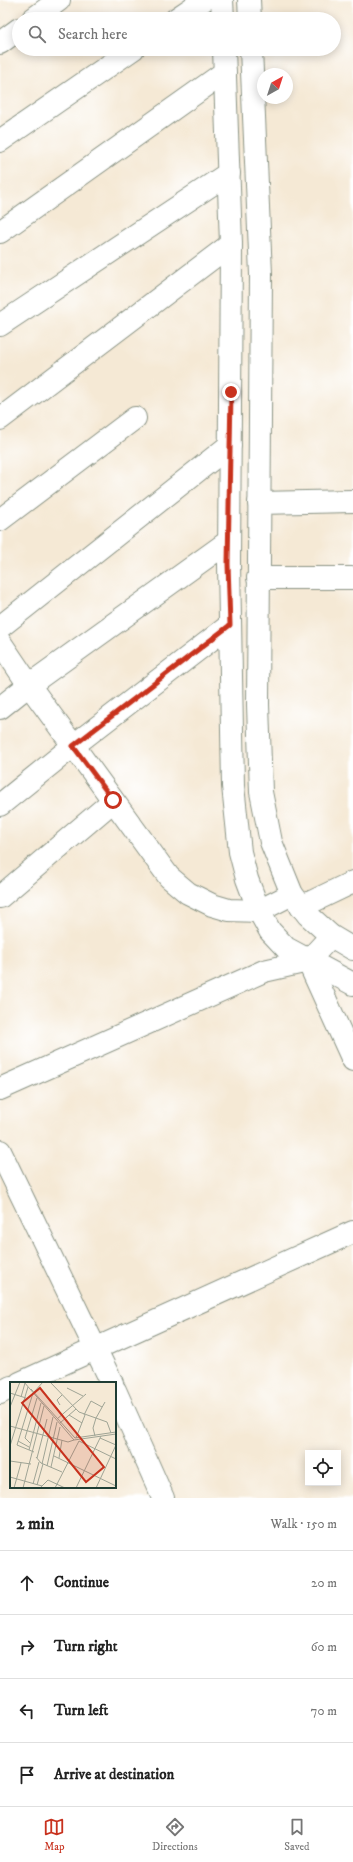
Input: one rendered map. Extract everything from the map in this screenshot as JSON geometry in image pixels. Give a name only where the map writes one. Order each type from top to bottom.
[{"type":"street","points":[[43,12],[59,0]]},
{"type":"street","points":[[186,12],[204,0]]},
{"type":"street","points":[[222,0],[223,12]]},
{"type":"street","points":[[249,0],[250,12]]},
{"type":"street","points":[[0,43],[12,34]]},
{"type":"street","points":[[0,141],[123,56]]},
{"type":"street","points":[[224,56],[232,244],[229,542],[233,786],[240,852],[247,878],[259,911],[270,931],[286,948],[353,984]]},
{"type":"street","points":[[251,56],[261,274],[258,578],[258,705],[261,792],[271,842],[297,900],[308,915],[331,936],[353,950]]},
{"type":"street","points":[[0,232],[225,72]]},
{"type":"street","points":[[0,325],[229,173]]},
{"type":"street","points":[[0,419],[232,244]]},
{"type":"street","points":[[0,520],[135,418]]},
{"type":"street","points":[[0,627],[230,444]]},
{"type":"street","points":[[259,503],[353,501]]},
{"type":"street","points":[[0,708],[29,685],[229,542]]},
{"type":"street","points":[[258,578],[353,578]]},
{"type":"street","points":[[0,805],[73,746],[230,625]]},
{"type":"street","points":[[0,642],[29,685],[169,877],[188,893],[218,907],[229,910],[259,911],[353,882]]},
{"type":"street","points":[[0,897],[113,800]]},
{"type":"street","points":[[0,1089],[264,971],[308,961],[331,936]]},
{"type":"street","points":[[308,961],[353,1060]]},
{"type":"street","points":[[0,1151],[96,1347],[112,1382]]},
{"type":"street","points":[[22,1382],[96,1347],[353,1232]]},
{"type":"street","points":[[0,1392],[10,1387]]},
{"type":"street","points":[[116,1392],[163,1498]]},
{"type":"route","points":[[113,800],[73,746],[230,625],[228,564],[231,392]]}]
